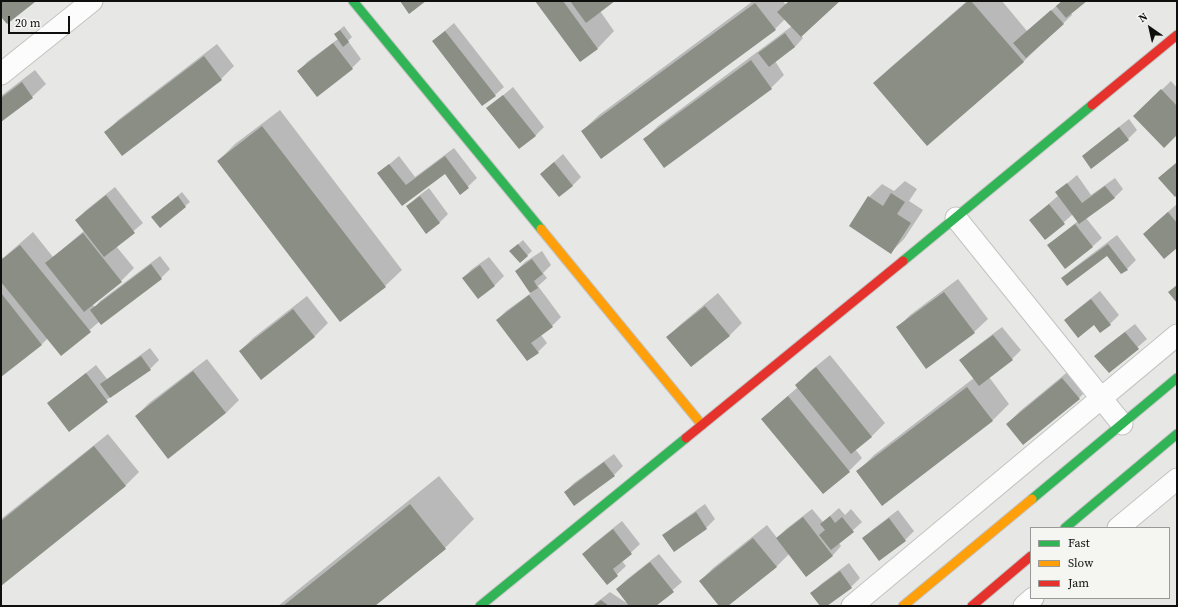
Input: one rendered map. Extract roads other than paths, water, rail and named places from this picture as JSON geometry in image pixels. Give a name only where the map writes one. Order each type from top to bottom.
[{"type":"street","points":[[1,74],[92,1]]},
{"type":"street","points":[[353,1],[702,425]]},
{"type":"street","points":[[480,606],[956,218],[1177,34]]},
{"type":"street","points":[[956,218],[1122,424]]},
{"type":"street","points":[[852,606],[1177,335]]},
{"type":"street","points":[[903,606],[1177,378]]},
{"type":"street","points":[[1066,527],[1177,434]]},
{"type":"street","points":[[1119,527],[1177,479]]},
{"type":"street","points":[[972,606],[1030,557]]},
{"type":"street","points":[[1024,606],[1032,599]]}]
